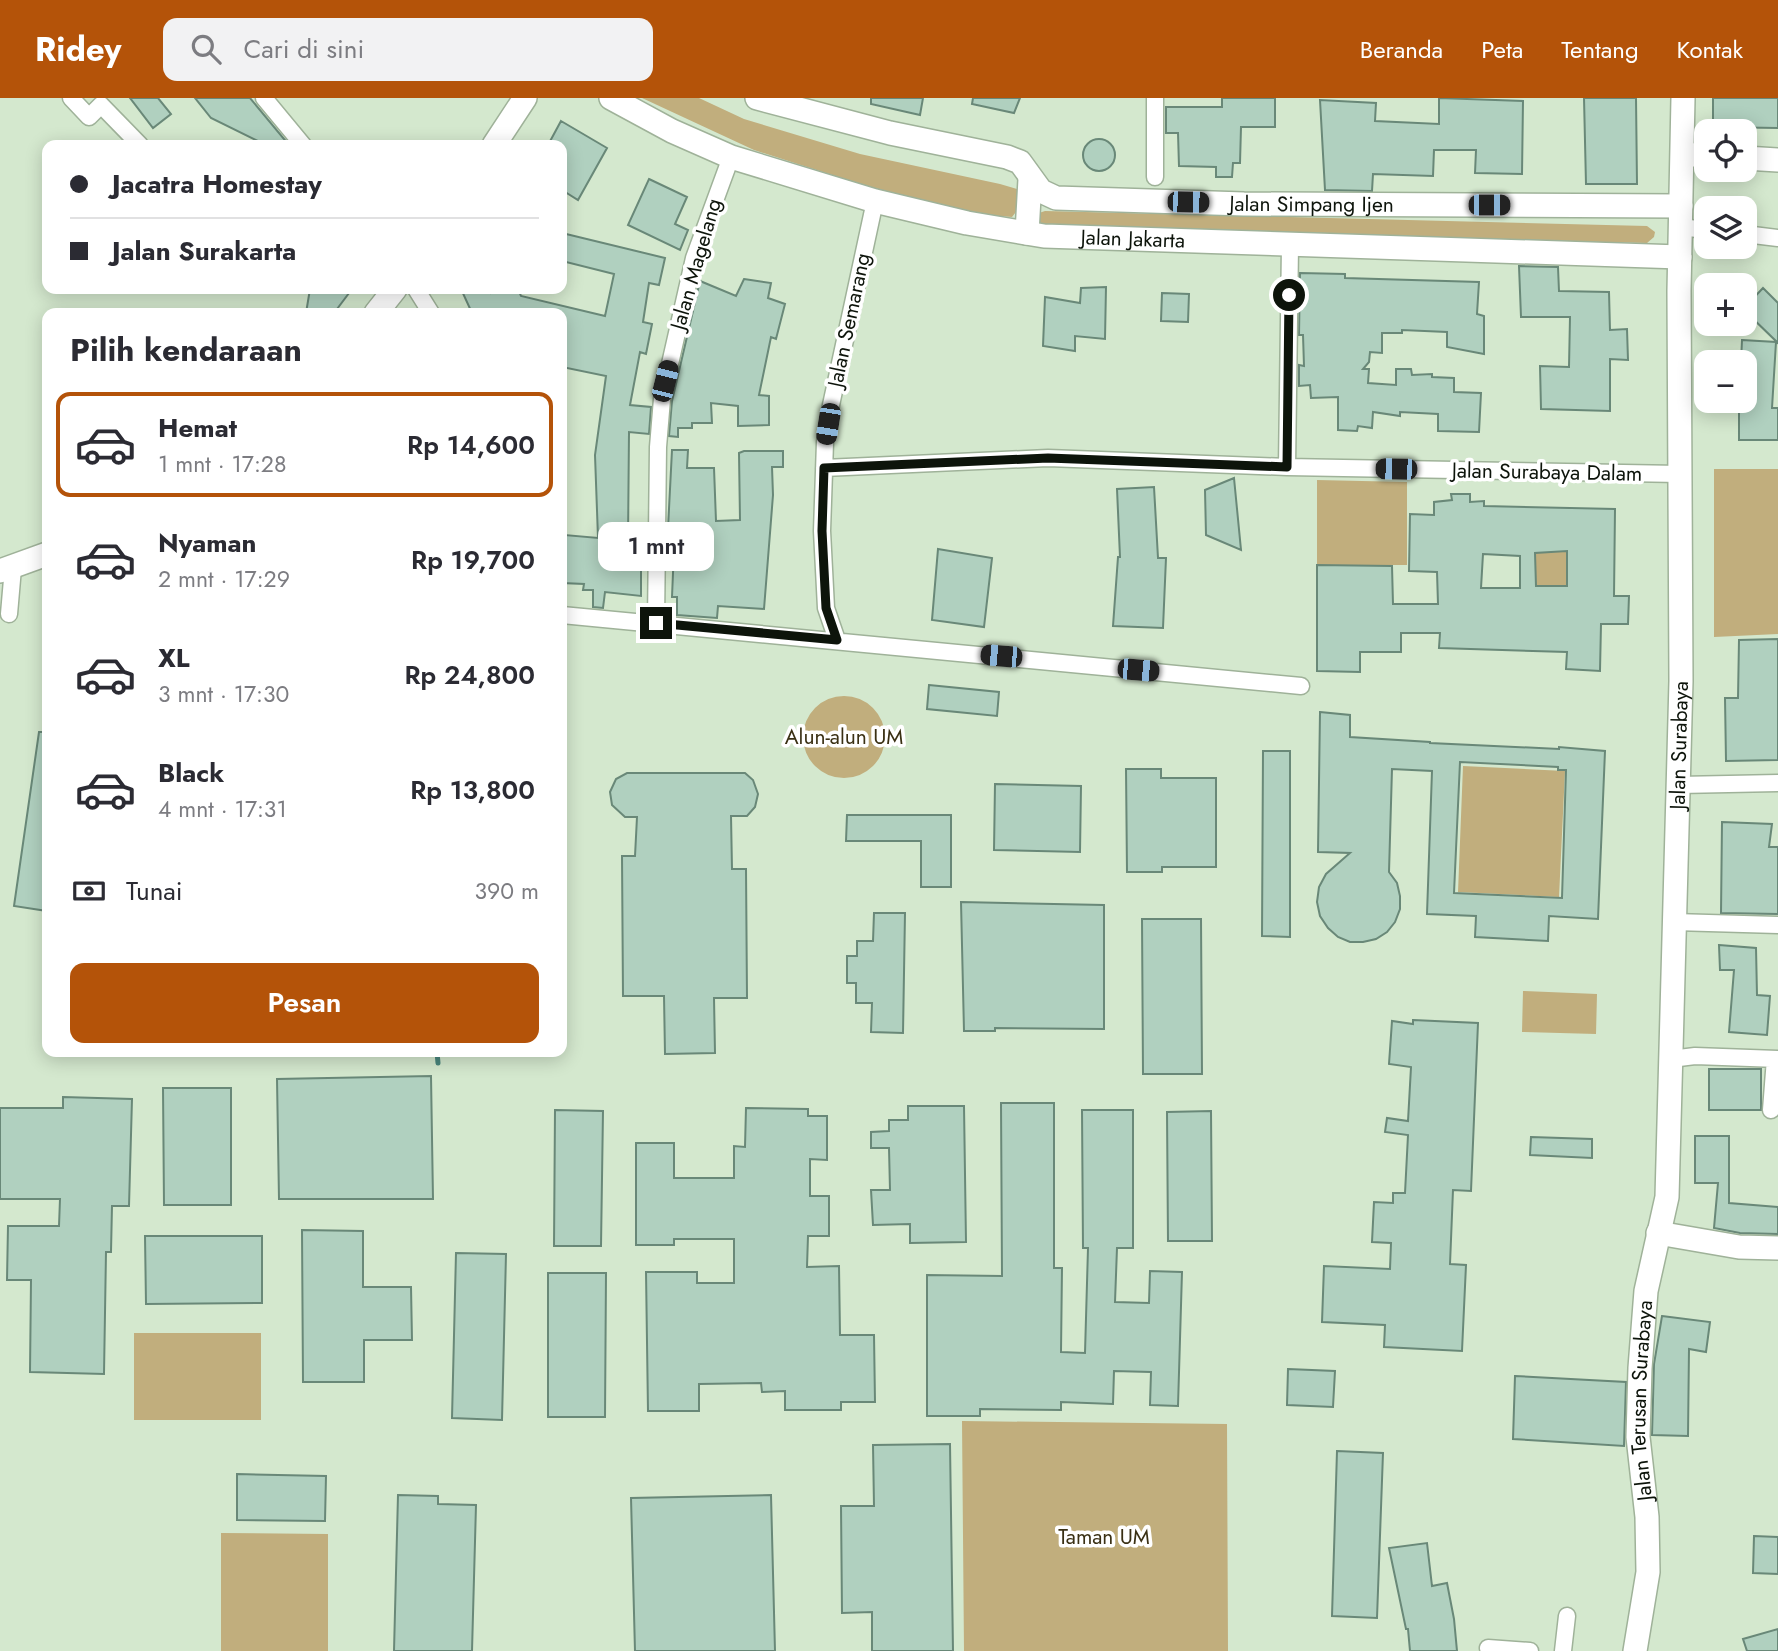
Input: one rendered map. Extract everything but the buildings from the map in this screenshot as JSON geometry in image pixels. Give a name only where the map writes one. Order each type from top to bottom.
[{"type":"main road","points":[[497,140],[525,98]]},
{"type":"main road","name":"Jalan Jakarta","points":[[611,98],[672,131],[731,157],[875,201],[967,223],[1044,236],[1680,257]]},
{"type":"main road","name":"Jalan Simpang Ijen","points":[[757,98],[890,133],[1007,157],[1020,162],[1041,191],[1056,198],[1681,217]]},
{"type":"main road","name":"Jalan Surabaya","points":[[1658,1233],[1667,1197],[1679,785],[1683,98]]},
{"type":"main road","points":[[1683,154],[1694,155]]},
{"type":"main road","points":[[1757,159],[1778,160]]},
{"type":"main road","points":[[1027,233],[1030,179]]},
{"type":"main road","points":[[380,308],[391,294]]},
{"type":"main road","points":[[6,569],[42,556]]},
{"type":"main road","points":[[1658,1233],[1740,1247],[1778,1248]]},
{"type":"main road","name":"Jalan Terusan Surabaya","points":[[1635,1651],[1648,1572],[1647,1517],[1639,1456],[1640,1368],[1646,1291],[1658,1233]]},
{"type":"street","points":[[71,98],[89,117],[102,105],[135,140]]},
{"type":"street","points":[[264,98],[299,140]]},
{"type":"street","points":[[1155,98],[1155,177]]},
{"type":"street","name":"Jalan Magelang","points":[[656,623],[658,447],[663,390],[694,258],[731,157]]},
{"type":"street","name":"Jalan Semarang","points":[[837,640],[826,608],[822,531],[824,468],[831,405],[875,201]]},
{"type":"street","points":[[1681,217],[1694,224]]},
{"type":"street","points":[[1757,235],[1778,238]]},
{"type":"street","points":[[1287,467],[1290,245]]},
{"type":"street","name":"Jalan Surabaya Dalam","points":[[824,468],[1037,458],[1287,467],[1680,474]]},
{"type":"street","points":[[6,569],[9,614]]},
{"type":"street","name":"Jalan Semarang","points":[[814,638],[826,608]]},
{"type":"street","points":[[567,615],[1301,685]]},
{"type":"street","points":[[1679,785],[1778,783]]},
{"type":"street","points":[[1674,922],[1778,925]]},
{"type":"street","points":[[1671,1059],[1695,1056],[1776,1059],[1771,1110]]},
{"type":"street","points":[[1563,1651],[1567,1616]]},
{"type":"street","points":[[1489,1651],[1488,1648],[1530,1651]]},
{"type":"green space","points":[[642,98],[699,98],[744,119],[860,154],[1000,184],[1017,189],[1019,208],[1012,217],[974,214],[910,200],[754,150]]},
{"type":"green space","points":[[1045,211],[1647,226],[1655,232],[1654,237],[1647,243],[1126,232],[1044,226],[1037,221],[1039,213]]},
{"type":"green space","points":[[1714,469],[1778,469],[1778,634],[1714,637]]},
{"type":"green space","points":[[1317,480],[1407,482],[1407,565],[1317,565]]},
{"type":"green space","points":[[1567,538],[1567,595],[1550,596],[1550,586],[1536,586],[1535,553]]},
{"type":"green space","name":"Alun-alun UM","points":[[844,696],[860,700],[873,708],[881,721],[885,737],[881,753],[873,766],[860,774],[844,778],[828,774],[815,766],[807,753],[803,737],[807,721],[815,708],[828,700]]},
{"type":"green space","points":[[1463,766],[1565,771],[1559,897],[1458,892]]},
{"type":"green space","points":[[1523,991],[1597,994],[1596,1034],[1522,1032]]},
{"type":"green space","points":[[134,1333],[261,1333],[261,1420],[134,1420]]},
{"type":"green space","name":"Taman UM","points":[[962,1421],[1227,1424],[1228,1651],[964,1651]]},
{"type":"green space","points":[[221,1533],[328,1534],[328,1651],[221,1651]]},
{"type":"waterway","points":[[437,1057],[438,1063]]},
{"type":"route","points":[[656,623],[837,640],[826,608],[823,569],[824,468],[1048,458],[1287,467],[1289,295]]}]
